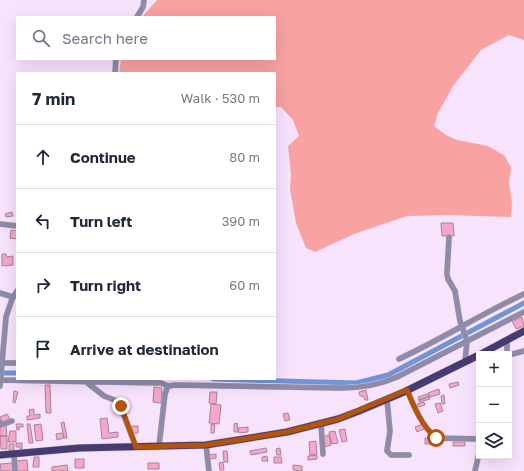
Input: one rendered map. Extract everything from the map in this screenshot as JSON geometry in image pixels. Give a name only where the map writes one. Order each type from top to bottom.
[{"type":"main road","points":[[486,351],[524,332]]},
{"type":"main road","points":[[0,455],[79,448],[206,445],[287,432],[338,419],[387,400],[476,356]]},
{"type":"street","points":[[138,16],[143,7],[144,0]]},
{"type":"street","points":[[115,72],[116,60]]},
{"type":"street","points":[[0,224],[16,226]]},
{"type":"street","points":[[450,237],[447,274],[448,279],[455,291],[462,328],[467,340],[465,362]]},
{"type":"street","points":[[16,292],[6,317],[1,380],[85,381],[161,384],[168,386],[357,388],[375,385],[390,380],[524,312]]},
{"type":"street","points":[[0,293],[13,297]]},
{"type":"street","points":[[399,359],[462,328],[495,308],[524,294]]},
{"type":"street","points":[[507,340],[508,351]]},
{"type":"street","points":[[512,354],[524,351]]},
{"type":"street","points":[[2,365],[16,363]]},
{"type":"street","points":[[85,381],[104,396],[119,403],[136,447]]},
{"type":"street","points":[[159,446],[165,394],[168,386]]},
{"type":"street","points":[[407,390],[420,419],[436,438],[476,439]]},
{"type":"street","points":[[387,400],[390,431],[387,451],[391,454],[409,455]]},
{"type":"street","points":[[0,422],[1,424],[12,421]]},
{"type":"street","points":[[321,424],[323,454]]},
{"type":"street","points":[[206,445],[209,471]]},
{"type":"street","points":[[14,453],[15,471]]},
{"type":"street","points":[[475,471],[478,459]]},
{"type":"shaded area","points":[[157,0],[524,0],[524,40],[509,35],[481,50],[453,86],[438,113],[434,126],[446,135],[457,140],[488,146],[505,156],[511,168],[509,183],[512,203],[511,217],[448,215],[407,216],[354,234],[315,252],[306,248],[296,223],[290,189],[291,174],[288,146],[299,136],[293,120],[281,107],[276,107],[276,72],[119,72],[121,60],[276,60],[276,16],[143,16]]},
{"type":"building","points":[[12,212],[13,216],[6,217],[5,214]]},
{"type":"building","points":[[441,223],[453,223],[454,236],[442,236]]},
{"type":"building","points":[[11,230],[16,231],[16,239],[10,238]]},
{"type":"building","points":[[2,254],[6,254],[7,257],[13,256],[13,265],[2,266]]},
{"type":"building","points":[[522,317],[524,326],[516,329],[512,321]]},
{"type":"building","points":[[458,382],[459,385],[450,388],[449,384]]},
{"type":"building","points":[[45,385],[50,385],[51,413],[46,413]]},
{"type":"building","points":[[154,387],[162,388],[161,403],[153,402]]},
{"type":"building","points":[[439,389],[440,394],[430,397],[428,393]]},
{"type":"building","points":[[366,390],[368,400],[365,400],[363,396],[360,396],[359,392]]},
{"type":"building","points":[[14,391],[18,392],[15,403],[13,402]]},
{"type":"building","points":[[210,392],[217,392],[216,404],[209,403]]},
{"type":"building","points":[[428,394],[429,396],[419,400],[418,397]]},
{"type":"building","points":[[444,395],[445,404],[442,404],[441,396]]},
{"type":"building","points":[[429,397],[430,399],[419,402],[419,400]]},
{"type":"building","points":[[424,402],[425,405],[418,407],[417,404]]},
{"type":"building","points":[[440,403],[443,411],[438,413],[435,404]]},
{"type":"building","points":[[211,404],[221,405],[219,424],[209,423]]},
{"type":"building","points":[[34,409],[34,415],[40,414],[40,418],[27,420],[27,416],[30,416],[29,410]]},
{"type":"building","points":[[288,413],[290,420],[285,421],[283,414]]},
{"type":"building","points":[[7,414],[10,419],[1,423],[0,417]]},
{"type":"building","points":[[107,418],[109,433],[118,432],[118,437],[102,439],[100,419]]},
{"type":"building","points":[[64,422],[67,438],[64,438],[61,423]]},
{"type":"building","points":[[237,423],[238,432],[234,432],[234,424]]},
{"type":"building","points":[[16,424],[23,424],[23,427],[19,427],[19,430],[17,430]]},
{"type":"building","points":[[27,424],[30,424],[33,443],[29,443]]},
{"type":"building","points":[[41,424],[43,440],[36,441],[34,425]]},
{"type":"building","points":[[211,424],[215,425],[214,433],[211,433]]},
{"type":"building","points":[[422,424],[424,429],[417,432],[415,427]]},
{"type":"building","points":[[6,425],[7,436],[0,436],[0,426]]},
{"type":"building","points":[[132,426],[138,426],[138,433],[132,433]]},
{"type":"building","points":[[248,427],[248,432],[239,433],[238,428]]},
{"type":"building","points":[[345,429],[347,441],[342,442],[339,430]]},
{"type":"building","points":[[10,431],[16,431],[16,442],[8,442]]},
{"type":"building","points":[[335,431],[338,443],[332,444],[329,432]]},
{"type":"building","points":[[62,433],[64,438],[57,440],[56,434]]},
{"type":"building","points":[[329,435],[331,445],[325,447],[323,437]]},
{"type":"building","points":[[0,436],[7,436],[7,449],[1,449]]},
{"type":"building","points":[[425,438],[431,438],[430,444],[425,444]]},
{"type":"building","points":[[316,441],[317,454],[310,455],[309,442]]},
{"type":"building","points":[[453,442],[465,442],[465,446],[453,446]]},
{"type":"building","points":[[16,443],[22,443],[22,449],[20,449],[20,447],[16,447]]},
{"type":"building","points":[[9,444],[14,444],[14,450],[9,450]]},
{"type":"building","points":[[266,448],[267,452],[251,455],[250,451]]},
{"type":"building","points":[[280,448],[281,455],[277,455],[276,449]]},
{"type":"building","points":[[223,451],[227,451],[228,462],[224,462]]},
{"type":"building","points":[[216,454],[216,458],[209,459],[208,455]]},
{"type":"building","points":[[317,455],[317,459],[308,460],[308,456]]},
{"type":"building","points":[[267,456],[268,461],[262,461],[262,457]]},
{"type":"building","points":[[34,457],[39,457],[39,467],[33,467]]},
{"type":"building","points":[[274,457],[281,457],[282,463],[274,463]]},
{"type":"building","points":[[75,459],[84,459],[84,468],[75,468]]},
{"type":"building","points":[[27,460],[28,471],[16,471],[15,461]]},
{"type":"building","points":[[223,462],[224,470],[220,470],[219,463]]},
{"type":"building","points":[[12,463],[13,471],[1,471],[0,464]]},
{"type":"building","points":[[148,463],[159,463],[159,469],[148,469]]},
{"type":"building","points":[[67,465],[68,471],[52,471],[52,467]]},
{"type":"building","points":[[293,465],[302,466],[302,471],[293,470]]},
{"type":"waterway","points":[[249,380],[356,383],[388,375],[524,303]]},
{"type":"waterway","points":[[0,373],[16,373]]},
{"type":"route","points":[[121,406],[136,447],[206,445],[287,432],[321,424],[359,411],[407,390],[423,424],[436,438]]}]
